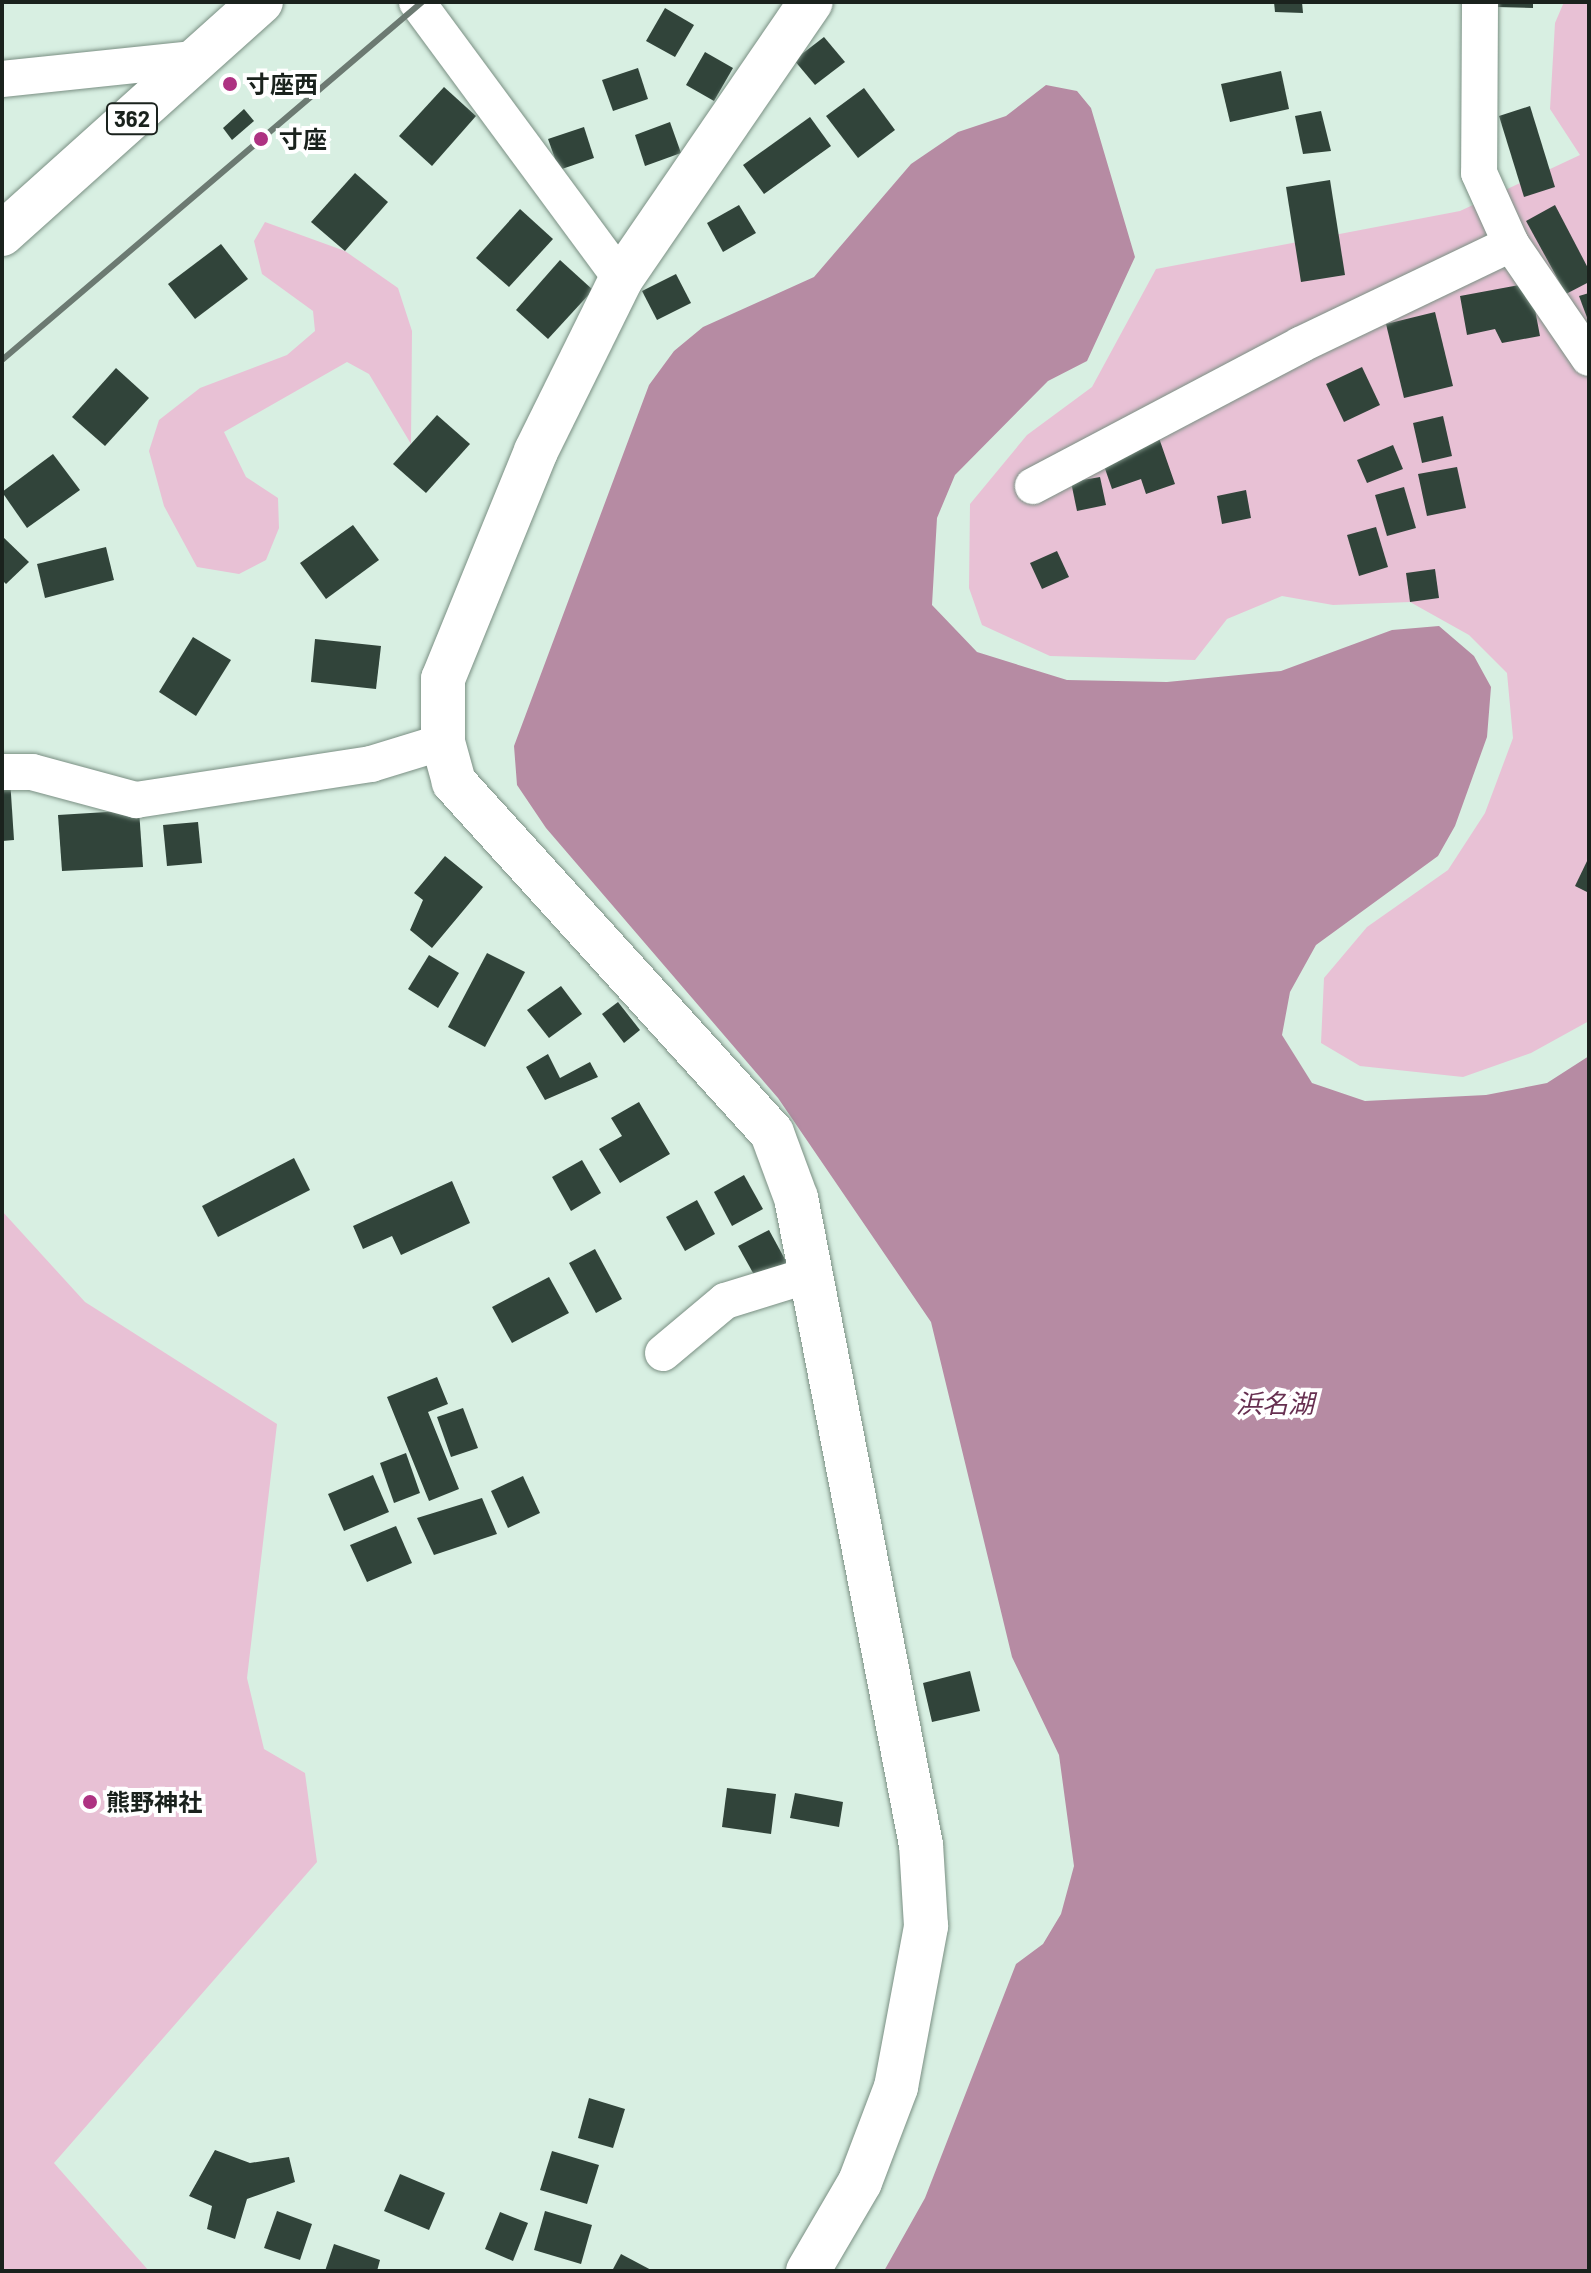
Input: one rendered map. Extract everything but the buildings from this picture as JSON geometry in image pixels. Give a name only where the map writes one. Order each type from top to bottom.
[{"type":"main road","name":"362","points":[[2,234],[261,2]]},
{"type":"main road","points":[[808,2271],[860,2182],[896,2087],[926,1926],[921,1845],[796,1198],[772,1133],[454,782],[443,742],[443,679],[469,607],[621,279],[811,2]]},
{"type":"street","points":[[417,2],[621,279]]},
{"type":"street","points":[[1480,2],[1479,173],[1511,244],[1589,358]]},
{"type":"street","points":[[2,79],[201,58]]},
{"type":"street","points":[[1033,486],[1300,345],[1511,244]]},
{"type":"street","points":[[2,772],[32,772],[136,800],[371,764],[443,742]]},
{"type":"street","points":[[663,1353],[725,1301],[812,1274]]},
{"type":"shaded area","points":[[1564,2],[1589,2],[1589,1021],[1531,1053],[1463,1077],[1360,1066],[1321,1043],[1324,978],[1367,927],[1448,870],[1485,813],[1513,738],[1507,673],[1469,635],[1410,602],[1333,605],[1282,596],[1227,619],[1195,660],[1050,656],[982,625],[969,588],[970,504],[1027,435],[1092,387],[1156,269],[1460,211],[1580,155],[1550,109],[1555,23]]},
{"type":"shaded area","points":[[265,222],[345,251],[398,288],[412,331],[411,444],[369,374],[347,362],[224,432],[246,477],[278,498],[279,528],[266,560],[239,574],[197,567],[164,506],[149,451],[159,420],[200,388],[287,355],[315,331],[313,311],[262,274],[254,241]]},
{"type":"shaded area","points":[[2,1211],[85,1302],[277,1424],[247,1678],[264,1749],[305,1773],[317,1862],[54,2163],[149,2271],[2,2271]]},
{"type":"water","name":"浜名湖","points":[[1046,85],[1077,91],[1091,108],[1135,257],[1087,361],[1048,381],[955,475],[937,518],[932,605],[977,652],[1067,680],[1167,682],[1281,671],[1392,630],[1439,626],[1474,656],[1491,687],[1487,737],[1455,826],[1438,856],[1316,945],[1290,992],[1282,1035],[1312,1083],[1365,1101],[1486,1095],[1547,1083],[1589,1056],[1589,2271],[884,2271],[925,2198],[1016,1964],[1043,1944],[1061,1914],[1074,1866],[1059,1755],[1012,1657],[931,1322],[778,1098],[546,828],[517,785],[514,746],[649,385],[674,351],[703,327],[814,277],[911,164],[958,132],[1006,116]]},
{"type":"railway","points":[[2,360],[422,2]]},
{"type":"place","name":"寸座西","points":[[230,84]]},
{"type":"place","name":"寸座","points":[[261,139]]},
{"type":"place","name":"熊野神社","points":[[90,1802]]}]
